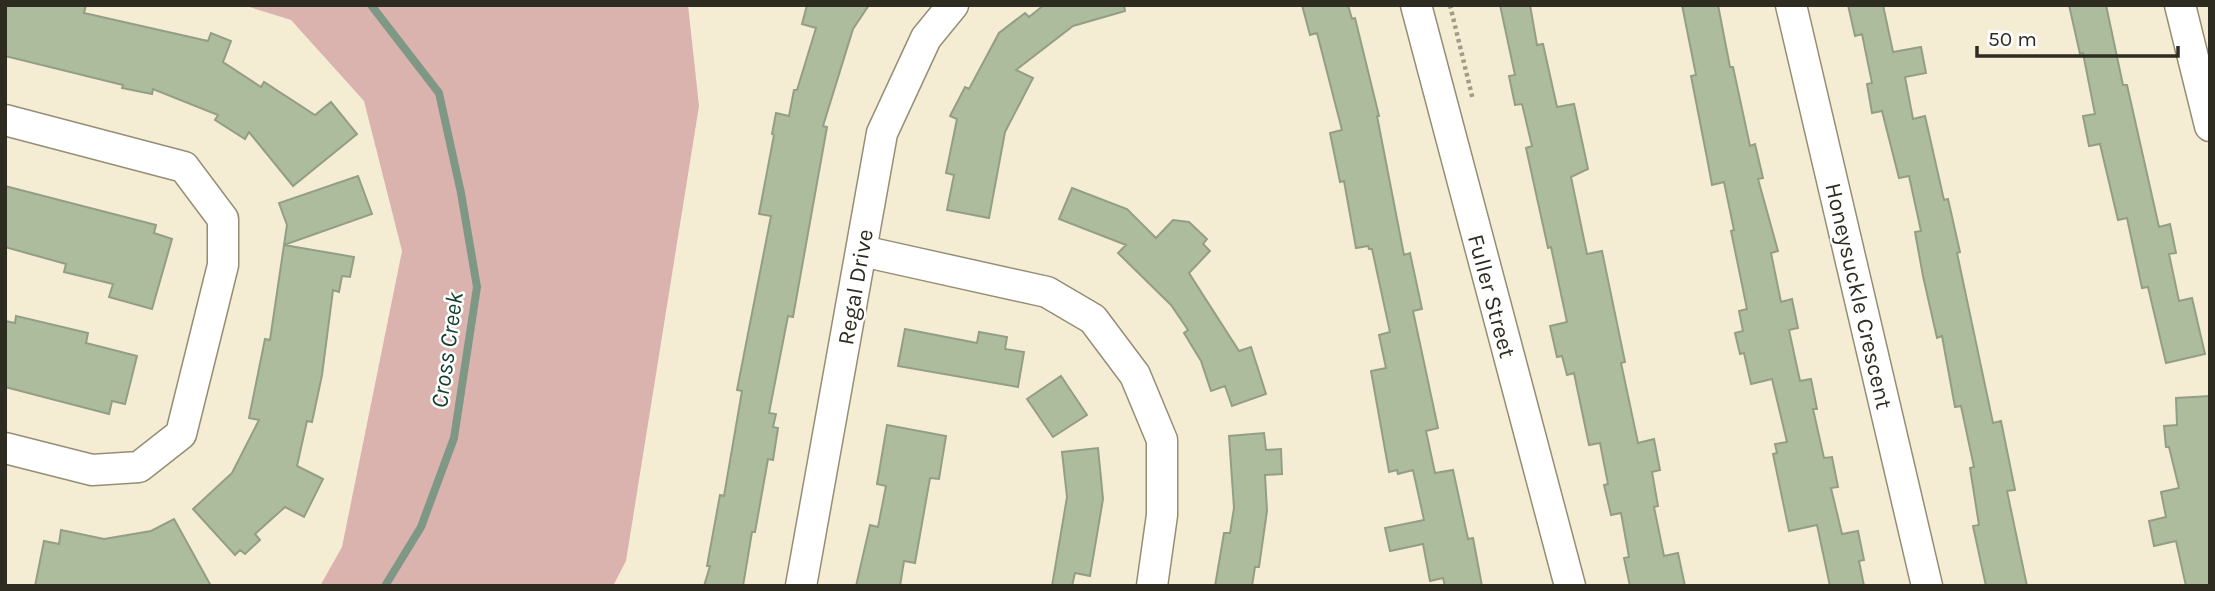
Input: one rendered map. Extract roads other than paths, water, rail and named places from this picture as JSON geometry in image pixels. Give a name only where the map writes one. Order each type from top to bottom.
[{"type":"street","name":"Regal Drive","points":[[800,586],[882,133],[926,38],[953,5]]},
{"type":"street","name":"Fuller Street","points":[[1416,5],[1570,586]]},
{"type":"street","name":"Honeysuckle Crescent","points":[[1791,5],[1927,586]]},
{"type":"street","points":[[2180,5],[2210,126]]},
{"type":"street","points":[[5,120],[184,167],[223,219],[223,265],[181,434],[139,467],[92,471],[5,448]]},
{"type":"street","points":[[862,251],[1046,292],[1093,320],[1135,375],[1162,440],[1162,514],[1152,586]]},
{"type":"waterway","name":"Cross Creek","points":[[371,5],[439,93],[461,193],[477,287],[454,438],[421,527],[385,586]]}]
